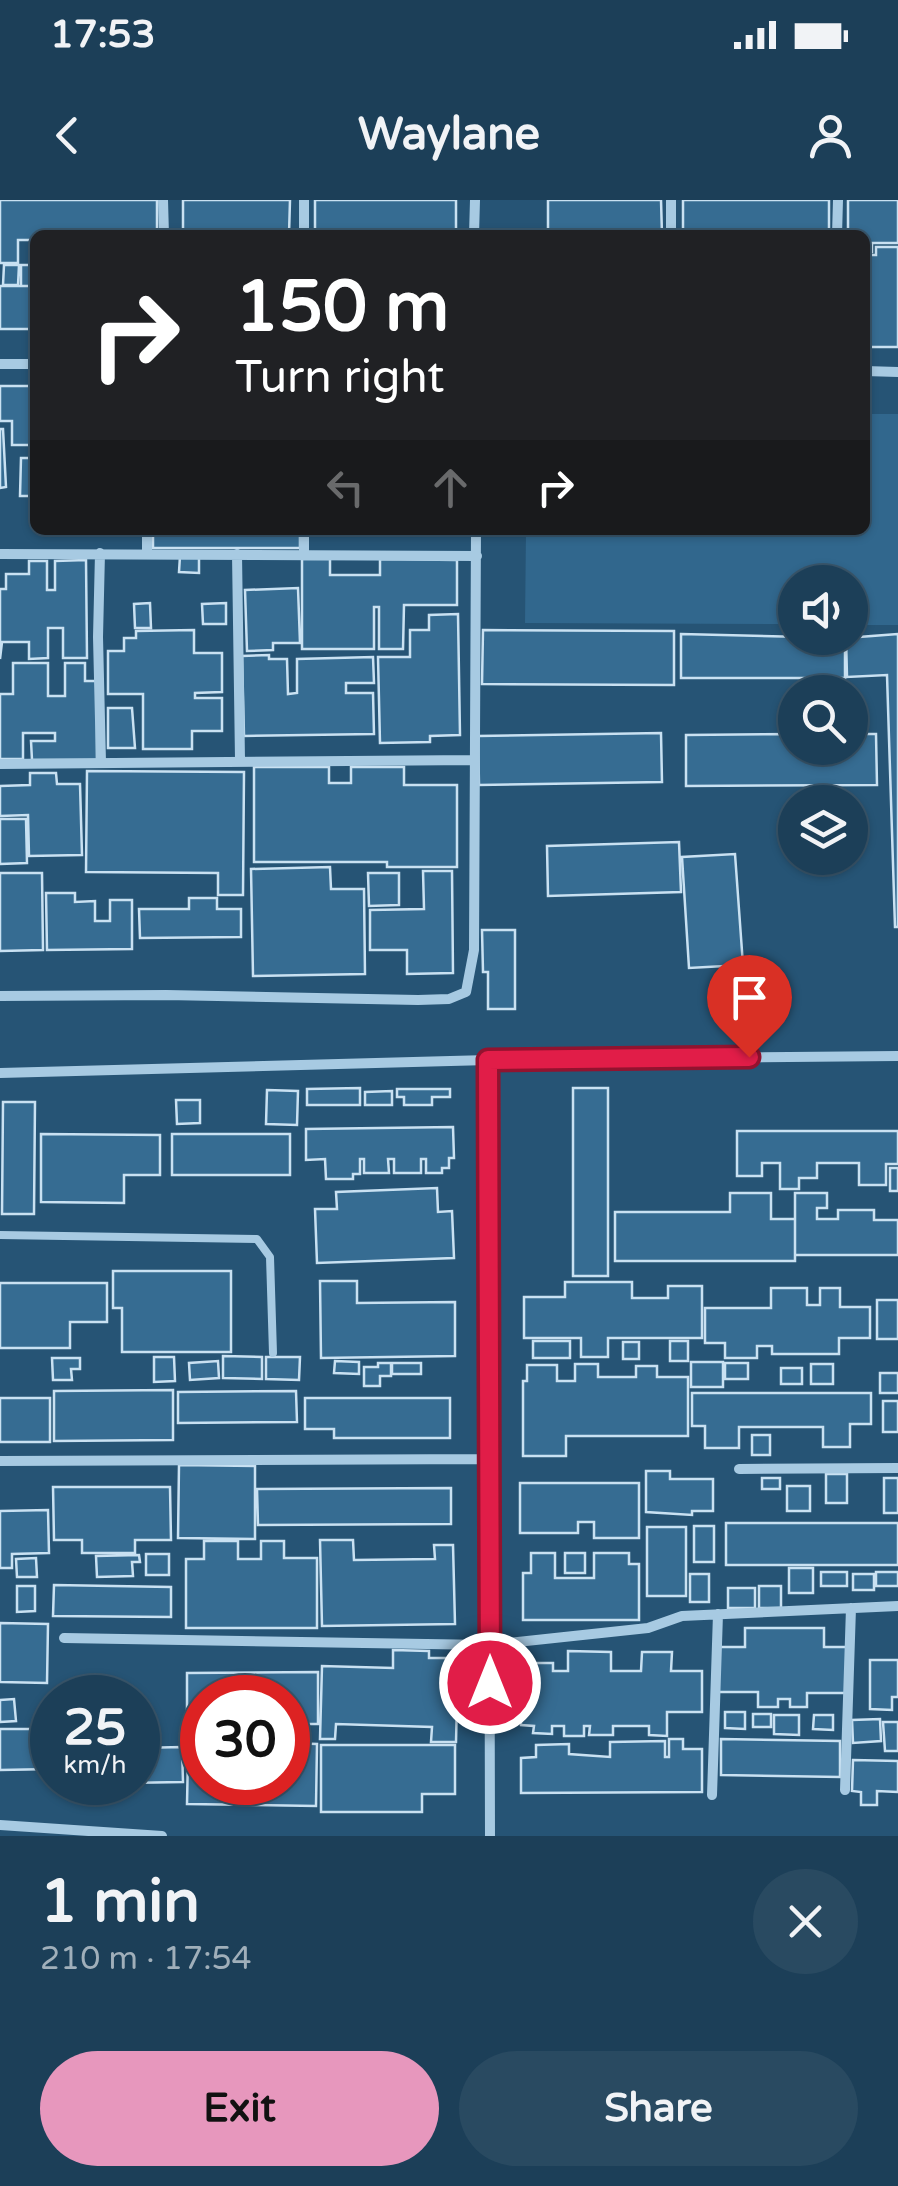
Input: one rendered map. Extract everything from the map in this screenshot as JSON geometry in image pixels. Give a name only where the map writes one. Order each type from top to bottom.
[{"type":"street","points":[[163,200],[164,230]]},
{"type":"street","points":[[304,200],[304,230]]},
{"type":"street","points":[[474,200],[474,230]]},
{"type":"street","points":[[671,200],[671,230]]},
{"type":"street","points":[[837,230],[838,200]]},
{"type":"street","points":[[0,364],[30,364]]},
{"type":"street","points":[[870,372],[898,372]]},
{"type":"street","points":[[147,535],[148,553]]},
{"type":"street","points":[[304,535],[304,553]]},
{"type":"street","points":[[0,996],[166,994],[418,1000],[466,992],[474,950],[476,535]]},
{"type":"street","points":[[100,553],[101,762]]},
{"type":"street","points":[[0,554],[477,556]]},
{"type":"street","points":[[237,554],[240,760]]},
{"type":"street","points":[[0,764],[475,760]]},
{"type":"street","points":[[0,1074],[488,1060],[898,1056]]},
{"type":"street","points":[[488,1060],[490,1836]]},
{"type":"street","points":[[0,1461],[488,1459]]},
{"type":"street","points":[[739,1469],[898,1468]]},
{"type":"street","points":[[64,1638],[489,1644],[648,1628],[682,1616],[898,1606]]},
{"type":"street","points":[[845,1790],[851,1608]]},
{"type":"street","points":[[712,1795],[718,1614]]},
{"type":"street","points":[[0,1826],[162,1836]]},
{"type":"lane","points":[[0,1235],[257,1239],[270,1257],[273,1354]]},
{"type":"shaded area","points":[[870,414],[898,414],[898,625],[868,625],[868,565],[778,565],[778,624],[525,623],[526,535],[870,535]]},
{"type":"building","points":[[0,200],[157,200],[157,230],[30,230],[30,240],[18,240],[18,263],[0,263]]},
{"type":"building","points":[[183,200],[290,200],[289,230],[183,230]]},
{"type":"building","points":[[315,200],[456,200],[456,230],[315,230]]},
{"type":"building","points":[[548,200],[661,200],[662,230],[548,230]]},
{"type":"building","points":[[683,200],[829,200],[829,230],[683,230]]},
{"type":"building","points":[[848,200],[898,200],[898,243],[872,243],[870,252],[870,230],[848,230]]},
{"type":"building","points":[[876,247],[898,247],[898,347],[870,347],[870,255],[876,255]]},
{"type":"building","points":[[4,265],[19,265],[18,285],[3,285]]},
{"type":"building","points":[[21,265],[30,265],[30,286],[21,286]]},
{"type":"building","points":[[0,286],[30,286],[30,329],[0,329]]},
{"type":"building","points":[[0,386],[30,386],[30,445],[12,445],[12,421],[0,421]]},
{"type":"building","points":[[0,429],[6,487],[0,488]]},
{"type":"building","points":[[21,458],[30,458],[30,496],[20,496]]},
{"type":"building","points":[[153,535],[300,535],[300,548],[153,548]]},
{"type":"building","points":[[180,556],[199,556],[199,573],[179,572]]},
{"type":"building","points":[[302,559],[330,559],[330,575],[380,575],[380,559],[457,560],[457,605],[404,605],[403,649],[379,649],[379,607],[374,607],[374,649],[302,649]]},
{"type":"building","points":[[86,560],[87,658],[63,658],[63,628],[48,628],[48,658],[29,659],[29,642],[2,642],[0,659],[0,589],[6,589],[6,574],[29,574],[29,561],[47,561],[47,590],[55,590],[55,561]]},
{"type":"building","points":[[298,588],[300,643],[273,643],[273,650],[247,651],[245,590]]},
{"type":"building","points":[[150,603],[151,628],[135,628],[134,604]]},
{"type":"building","points":[[226,603],[226,624],[203,624],[202,604]]},
{"type":"building","points":[[458,614],[460,735],[430,736],[430,742],[380,743],[378,657],[410,657],[410,630],[429,630],[429,615]]},
{"type":"building","points":[[194,630],[194,653],[222,653],[222,692],[195,693],[195,698],[222,698],[222,731],[192,731],[192,749],[143,749],[143,694],[108,694],[108,651],[124,651],[124,638],[136,638],[136,631]]},
{"type":"building","points":[[483,630],[674,631],[674,685],[482,684]]},
{"type":"building","points":[[681,634],[778,636],[778,655],[845,655],[845,675],[681,678]]},
{"type":"building","points":[[898,634],[898,927],[887,675],[847,675],[846,655],[868,655],[868,636]]},
{"type":"building","points":[[269,655],[269,659],[287,659],[288,694],[297,693],[297,659],[373,657],[374,683],[346,683],[346,693],[373,693],[374,734],[244,736],[242,656]]},
{"type":"building","points":[[13,663],[48,663],[48,696],[65,696],[65,663],[85,663],[85,681],[97,681],[97,760],[32,760],[31,741],[55,741],[55,733],[23,733],[23,759],[0,759],[0,694],[13,694]]},
{"type":"building","points":[[108,708],[132,708],[135,748],[108,748]]},
{"type":"building","points":[[661,733],[662,782],[479,785],[478,736]]},
{"type":"building","points":[[778,734],[778,765],[868,765],[868,734],[876,734],[877,785],[686,786],[686,735]]},
{"type":"building","points":[[254,767],[329,767],[329,783],[351,783],[351,767],[404,767],[404,785],[457,785],[457,867],[387,867],[387,862],[254,862]]},
{"type":"building","points":[[87,771],[244,772],[243,895],[218,895],[218,873],[86,872]]},
{"type":"building","points":[[30,773],[56,773],[57,784],[80,784],[82,855],[29,856],[28,815],[0,816],[0,786],[30,785]]},
{"type":"building","points":[[0,819],[26,819],[27,863],[0,864]]},
{"type":"building","points":[[679,842],[681,892],[548,896],[547,846]]},
{"type":"building","points":[[735,854],[743,965],[689,968],[682,857]]},
{"type":"building","points":[[330,867],[331,889],[364,889],[365,974],[253,976],[251,869]]},
{"type":"building","points":[[423,871],[452,871],[453,973],[407,974],[407,950],[370,950],[370,910],[424,909]]},
{"type":"building","points":[[0,873],[42,873],[43,950],[0,951]]},
{"type":"building","points":[[368,873],[399,873],[399,905],[369,906]]},
{"type":"building","points":[[46,893],[75,893],[75,902],[95,901],[95,921],[110,921],[110,900],[132,900],[132,949],[47,950]]},
{"type":"building","points":[[189,898],[217,898],[217,909],[241,909],[241,937],[140,938],[139,909],[189,909]]},
{"type":"building","points":[[482,930],[515,930],[515,1009],[488,1009]]},
{"type":"building","points":[[360,1088],[360,1105],[307,1105],[307,1089]]},
{"type":"building","points":[[573,1088],[608,1088],[608,1276],[573,1276]]},
{"type":"building","points":[[397,1089],[450,1089],[450,1097],[432,1097],[432,1105],[404,1105],[404,1097],[397,1097]]},
{"type":"building","points":[[267,1090],[298,1091],[297,1125],[266,1124]]},
{"type":"building","points":[[392,1091],[392,1105],[365,1105],[365,1092]]},
{"type":"building","points":[[176,1100],[200,1100],[200,1123],[177,1124]]},
{"type":"building","points":[[3,1102],[35,1102],[34,1214],[2,1214]]},
{"type":"building","points":[[453,1127],[454,1158],[449,1158],[449,1168],[442,1168],[442,1173],[426,1173],[426,1159],[421,1159],[421,1173],[394,1173],[394,1159],[388,1159],[389,1173],[364,1173],[364,1159],[360,1159],[360,1174],[353,1174],[353,1179],[326,1179],[325,1159],[306,1160],[306,1129]]},
{"type":"building","points":[[737,1131],[898,1131],[898,1164],[886,1164],[886,1185],[859,1185],[859,1163],[817,1163],[817,1178],[799,1178],[799,1189],[780,1189],[780,1163],[762,1163],[762,1176],[737,1176]]},
{"type":"building","points":[[41,1134],[160,1135],[160,1175],[124,1175],[124,1203],[41,1202]]},
{"type":"building","points":[[172,1134],[290,1134],[290,1175],[172,1175]]},
{"type":"building","points":[[890,1168],[898,1168],[898,1191],[890,1191]]},
{"type":"building","points":[[437,1188],[438,1212],[452,1211],[454,1258],[317,1263],[315,1209],[337,1209],[336,1192]]},
{"type":"building","points":[[730,1193],[771,1193],[771,1219],[795,1219],[795,1261],[615,1261],[615,1212],[730,1212]]},
{"type":"building","points":[[795,1193],[827,1193],[827,1208],[817,1208],[817,1219],[838,1219],[838,1210],[874,1210],[874,1220],[898,1220],[898,1255],[795,1255]]},
{"type":"building","points":[[113,1271],[231,1271],[231,1352],[122,1352],[122,1308],[113,1308]]},
{"type":"building","points":[[320,1281],[357,1281],[357,1303],[455,1302],[455,1356],[321,1358]]},
{"type":"building","points":[[565,1282],[632,1282],[632,1298],[668,1298],[668,1286],[702,1286],[702,1338],[608,1338],[608,1357],[581,1357],[581,1338],[524,1338],[524,1297],[565,1297]]},
{"type":"building","points":[[0,1283],[107,1283],[107,1322],[70,1322],[70,1348],[0,1348]]},
{"type":"building","points":[[771,1288],[807,1288],[807,1305],[820,1305],[820,1288],[840,1288],[840,1307],[870,1307],[870,1338],[839,1338],[839,1354],[772,1354],[772,1346],[757,1346],[757,1358],[725,1358],[725,1343],[705,1343],[705,1308],[771,1308]]},
{"type":"building","points":[[877,1300],[898,1300],[898,1339],[877,1339]]},
{"type":"building","points":[[533,1341],[570,1341],[570,1358],[533,1358]]},
{"type":"building","points":[[670,1341],[688,1341],[688,1361],[670,1361]]},
{"type":"building","points":[[623,1342],[639,1342],[639,1359],[623,1359]]},
{"type":"building","points":[[223,1356],[262,1357],[262,1379],[223,1378]]},
{"type":"building","points":[[154,1357],[174,1357],[175,1381],[154,1382]]},
{"type":"building","points":[[266,1357],[300,1357],[299,1380],[266,1379]]},
{"type":"building","points":[[52,1358],[80,1358],[80,1369],[71,1369],[72,1380],[53,1380]]},
{"type":"building","points":[[218,1361],[219,1378],[190,1380],[189,1363]]},
{"type":"building","points":[[335,1361],[359,1362],[359,1374],[334,1373]]},
{"type":"building","points":[[691,1362],[723,1362],[723,1387],[691,1387]]},
{"type":"building","points":[[378,1363],[391,1363],[391,1376],[380,1376],[380,1386],[364,1386],[364,1367],[378,1367]]},
{"type":"building","points":[[392,1363],[421,1363],[421,1374],[392,1374]]},
{"type":"building","points":[[725,1363],[748,1363],[748,1379],[725,1379]]},
{"type":"building","points":[[575,1364],[598,1364],[598,1377],[636,1377],[636,1366],[657,1366],[657,1377],[688,1377],[688,1436],[566,1436],[566,1456],[523,1456],[523,1381],[527,1381],[527,1365],[557,1365],[557,1381],[575,1381]]},
{"type":"building","points":[[811,1364],[833,1364],[833,1384],[811,1384]]},
{"type":"building","points":[[781,1368],[802,1368],[802,1384],[781,1384]]},
{"type":"building","points":[[880,1373],[898,1373],[898,1393],[880,1393]]},
{"type":"building","points":[[173,1390],[173,1440],[54,1441],[54,1391]]},
{"type":"building","points":[[296,1391],[297,1422],[178,1423],[178,1392]]},
{"type":"building","points":[[692,1393],[871,1393],[871,1424],[850,1424],[850,1447],[823,1447],[823,1427],[739,1427],[739,1448],[705,1448],[705,1426],[692,1426]]},
{"type":"building","points":[[0,1398],[50,1398],[50,1442],[0,1442]]},
{"type":"building","points":[[305,1398],[450,1398],[450,1438],[334,1438],[334,1429],[305,1429]]},
{"type":"building","points":[[883,1401],[898,1401],[898,1432],[883,1432]]},
{"type":"building","points":[[752,1435],[770,1435],[770,1455],[752,1455]]},
{"type":"building","points":[[179,1465],[255,1466],[255,1539],[178,1538]]},
{"type":"building","points":[[646,1471],[670,1471],[670,1479],[713,1479],[713,1511],[692,1511],[692,1515],[646,1512]]},
{"type":"building","points":[[826,1474],[847,1474],[847,1503],[826,1503]]},
{"type":"building","points":[[762,1478],[780,1478],[780,1489],[762,1489]]},
{"type":"building","points":[[884,1478],[898,1478],[898,1513],[884,1513]]},
{"type":"building","points":[[520,1483],[639,1483],[639,1538],[594,1538],[594,1522],[578,1522],[578,1533],[520,1533]]},
{"type":"building","points":[[787,1486],[810,1486],[810,1511],[787,1511]]},
{"type":"building","points":[[53,1487],[170,1487],[171,1540],[135,1540],[135,1553],[82,1553],[82,1540],[54,1540]]},
{"type":"building","points":[[451,1488],[451,1524],[258,1525],[257,1489]]},
{"type":"building","points":[[48,1510],[49,1553],[12,1554],[12,1568],[0,1568],[0,1511]]},
{"type":"building","points":[[726,1523],[898,1523],[898,1565],[726,1565]]},
{"type":"building","points":[[694,1526],[714,1526],[714,1562],[694,1562]]},
{"type":"building","points":[[647,1527],[686,1527],[686,1596],[647,1596]]},
{"type":"building","points":[[320,1540],[353,1540],[354,1560],[435,1559],[434,1545],[453,1545],[455,1624],[322,1626]]},
{"type":"building","points":[[204,1541],[238,1541],[238,1559],[261,1559],[261,1541],[284,1541],[284,1558],[317,1558],[317,1628],[186,1628],[186,1559],[204,1559]]},
{"type":"building","points":[[531,1553],[555,1553],[555,1578],[594,1578],[594,1553],[629,1553],[629,1564],[639,1564],[639,1620],[523,1620],[523,1573],[531,1573]]},
{"type":"building","points":[[565,1553],[585,1553],[585,1573],[565,1573]]},
{"type":"building","points":[[146,1554],[169,1554],[169,1575],[146,1575]]},
{"type":"building","points":[[139,1555],[140,1562],[132,1562],[133,1576],[97,1577],[96,1556]]},
{"type":"building","points":[[36,1558],[37,1577],[17,1577],[16,1559]]},
{"type":"building","points":[[789,1568],[813,1568],[813,1593],[789,1593]]},
{"type":"building","points":[[821,1572],[847,1572],[847,1586],[821,1586]]},
{"type":"building","points":[[876,1572],[898,1572],[898,1586],[876,1586]]},
{"type":"building","points":[[690,1574],[709,1574],[709,1602],[690,1602]]},
{"type":"building","points":[[853,1574],[874,1574],[874,1590],[853,1590]]},
{"type":"building","points":[[54,1585],[171,1587],[171,1617],[53,1616]]},
{"type":"building","points":[[17,1586],[35,1586],[35,1611],[17,1612]]},
{"type":"building","points":[[759,1586],[781,1586],[781,1608],[759,1608]]},
{"type":"building","points":[[728,1588],[755,1588],[755,1608],[728,1608]]},
{"type":"building","points":[[0,1623],[48,1624],[47,1675],[30,1675],[30,1683],[0,1682]]},
{"type":"building","points":[[745,1628],[824,1628],[824,1647],[847,1647],[847,1693],[807,1693],[807,1707],[790,1707],[790,1699],[778,1699],[778,1707],[758,1707],[758,1692],[717,1692],[717,1647],[745,1647]]},
{"type":"building","points":[[393,1650],[429,1651],[429,1658],[458,1658],[456,1742],[431,1742],[432,1727],[336,1724],[335,1739],[320,1739],[322,1666],[393,1668]]},
{"type":"building","points":[[568,1651],[611,1652],[611,1671],[641,1671],[642,1652],[672,1652],[671,1671],[702,1671],[702,1712],[667,1712],[667,1736],[649,1735],[649,1726],[613,1726],[613,1735],[589,1735],[590,1726],[584,1726],[584,1736],[564,1736],[564,1726],[552,1726],[552,1734],[533,1733],[534,1726],[521,1725],[521,1663],[553,1663],[553,1671],[568,1671]]},
{"type":"building","points":[[870,1660],[898,1660],[898,1697],[892,1697],[892,1710],[870,1709]]},
{"type":"building","points":[[318,1672],[318,1724],[310,1724],[310,1675],[187,1673]]},
{"type":"building","points":[[14,1699],[16,1721],[0,1722],[0,1700]]},
{"type":"building","points":[[725,1712],[745,1712],[745,1729],[725,1728]]},
{"type":"building","points":[[753,1714],[771,1714],[771,1727],[753,1727]]},
{"type":"building","points":[[774,1715],[799,1715],[799,1735],[774,1734]]},
{"type":"building","points":[[814,1715],[833,1715],[833,1730],[813,1729]]},
{"type":"building","points":[[880,1719],[881,1741],[853,1743],[852,1720]]},
{"type":"building","points":[[883,1722],[898,1722],[898,1751],[885,1751]]},
{"type":"building","points":[[0,1729],[30,1729],[30,1769],[0,1770]]},
{"type":"building","points":[[669,1739],[683,1739],[683,1749],[702,1749],[702,1792],[521,1793],[521,1758],[536,1757],[536,1745],[569,1744],[569,1754],[610,1757],[610,1742],[665,1741],[665,1757],[669,1757]]},
{"type":"building","points":[[721,1739],[840,1741],[840,1777],[721,1775]]},
{"type":"building","points":[[310,1744],[317,1744],[316,1806],[252,1805],[310,1805]]},
{"type":"building","points":[[321,1745],[455,1745],[455,1794],[422,1794],[422,1812],[321,1812]]},
{"type":"building","points":[[180,1747],[180,1782],[160,1782],[160,1748]]},
{"type":"building","points":[[853,1760],[898,1761],[898,1792],[877,1791],[877,1805],[861,1805],[861,1792],[852,1791]]},
{"type":"route","points":[[490,1683],[488,1060],[749,1057]]}]
